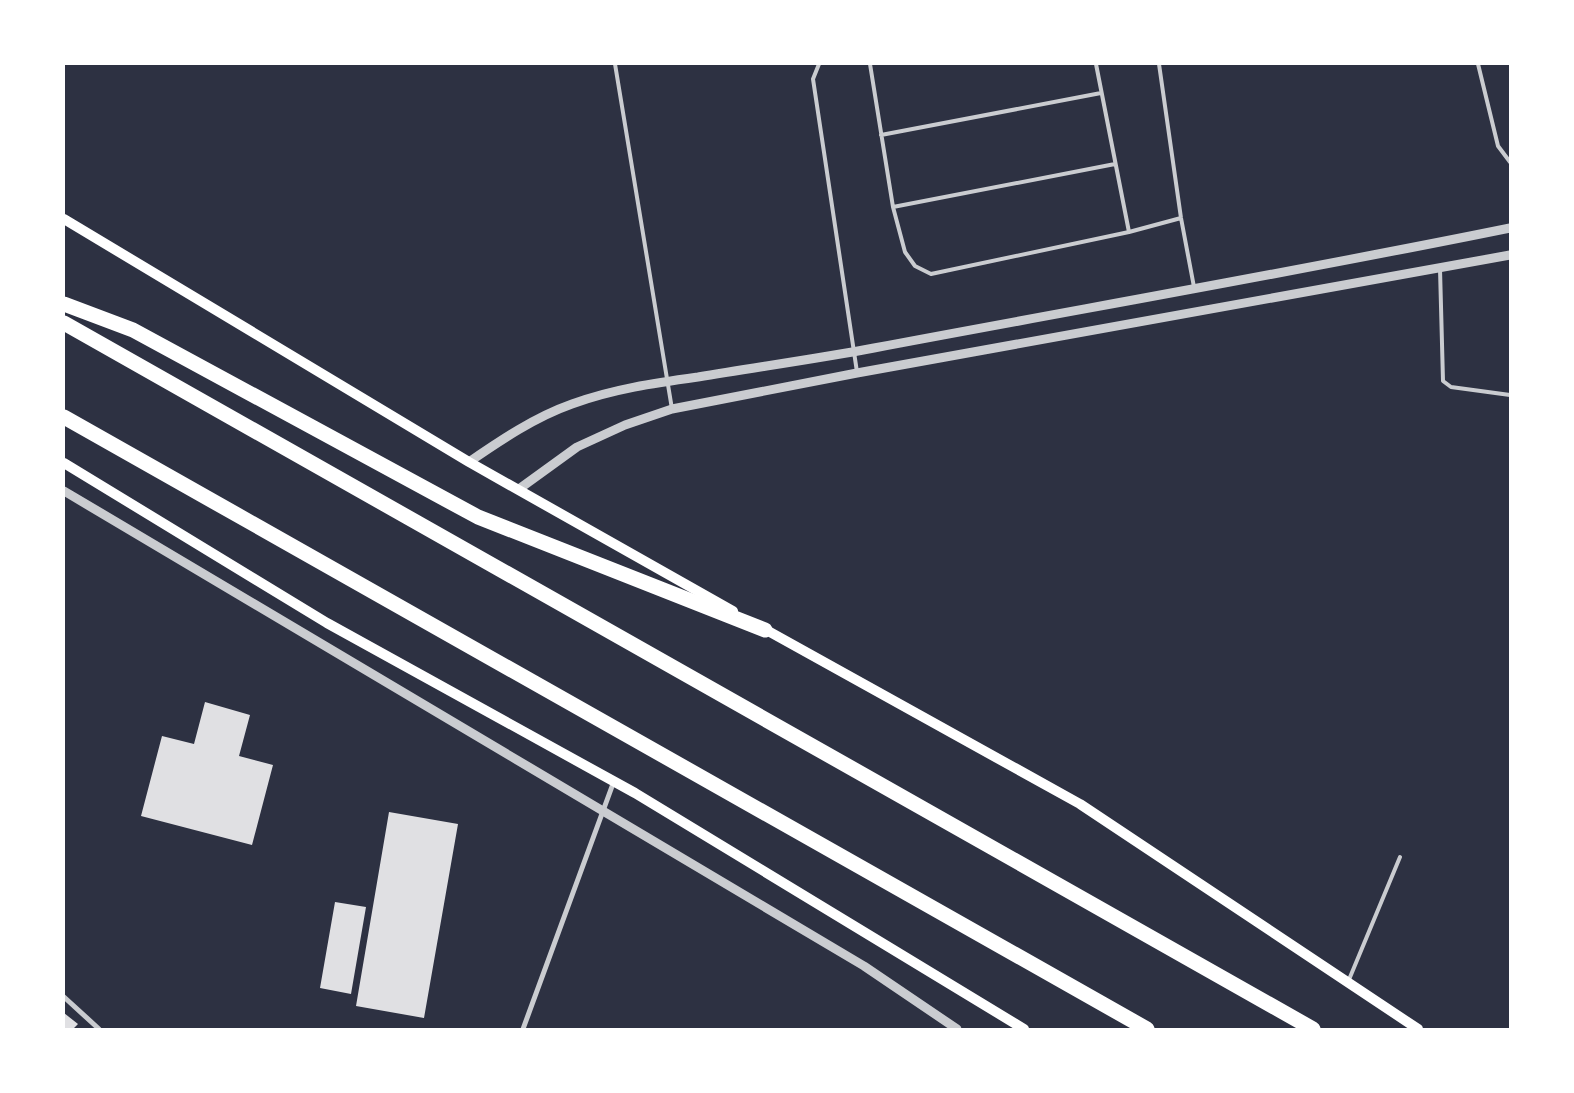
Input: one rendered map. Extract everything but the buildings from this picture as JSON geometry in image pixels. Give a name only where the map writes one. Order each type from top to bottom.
[{"type":"highway","points":[[64,304],[133,330],[478,517],[765,630]]},
{"type":"highway","points":[[64,323],[1313,1029]]},
{"type":"highway","points":[[64,417],[1147,1029]]},
{"type":"main road","points":[[64,219],[469,462],[765,630],[1080,804],[1418,1029]]},
{"type":"main road","points":[[64,463],[328,623],[614,781],[1024,1029]]},
{"type":"street","points":[[469,462],[508,435],[569,405],[615,390],[853,352],[1194,287],[1341,262],[1510,228]]},
{"type":"street","points":[[519,489],[577,448],[625,425],[672,409],[857,373],[1510,255]]},
{"type":"street","points":[[64,491],[864,966],[957,1029]]},
{"type":"street","points":[[523,1029],[614,781]]},
{"type":"street","points":[[64,997],[99,1029]]},
{"type":"lane","points":[[615,64],[666,382],[672,409]]},
{"type":"lane","points":[[819,64],[813,79],[857,373]]},
{"type":"lane","points":[[870,64],[893,208],[905,252],[915,266],[931,274],[1129,232],[1181,218]]},
{"type":"lane","points":[[1096,64],[1129,232]]},
{"type":"lane","points":[[1159,64],[1181,218],[1194,287]]},
{"type":"lane","points":[[1478,64],[1498,146],[1510,162]]},
{"type":"lane","points":[[881,136],[1101,93]]},
{"type":"lane","points":[[893,208],[1115,164]]},
{"type":"lane","points":[[1440,269],[1443,381],[1451,387],[1510,395]]},
{"type":"lane","points":[[1348,983],[1400,857]]}]
